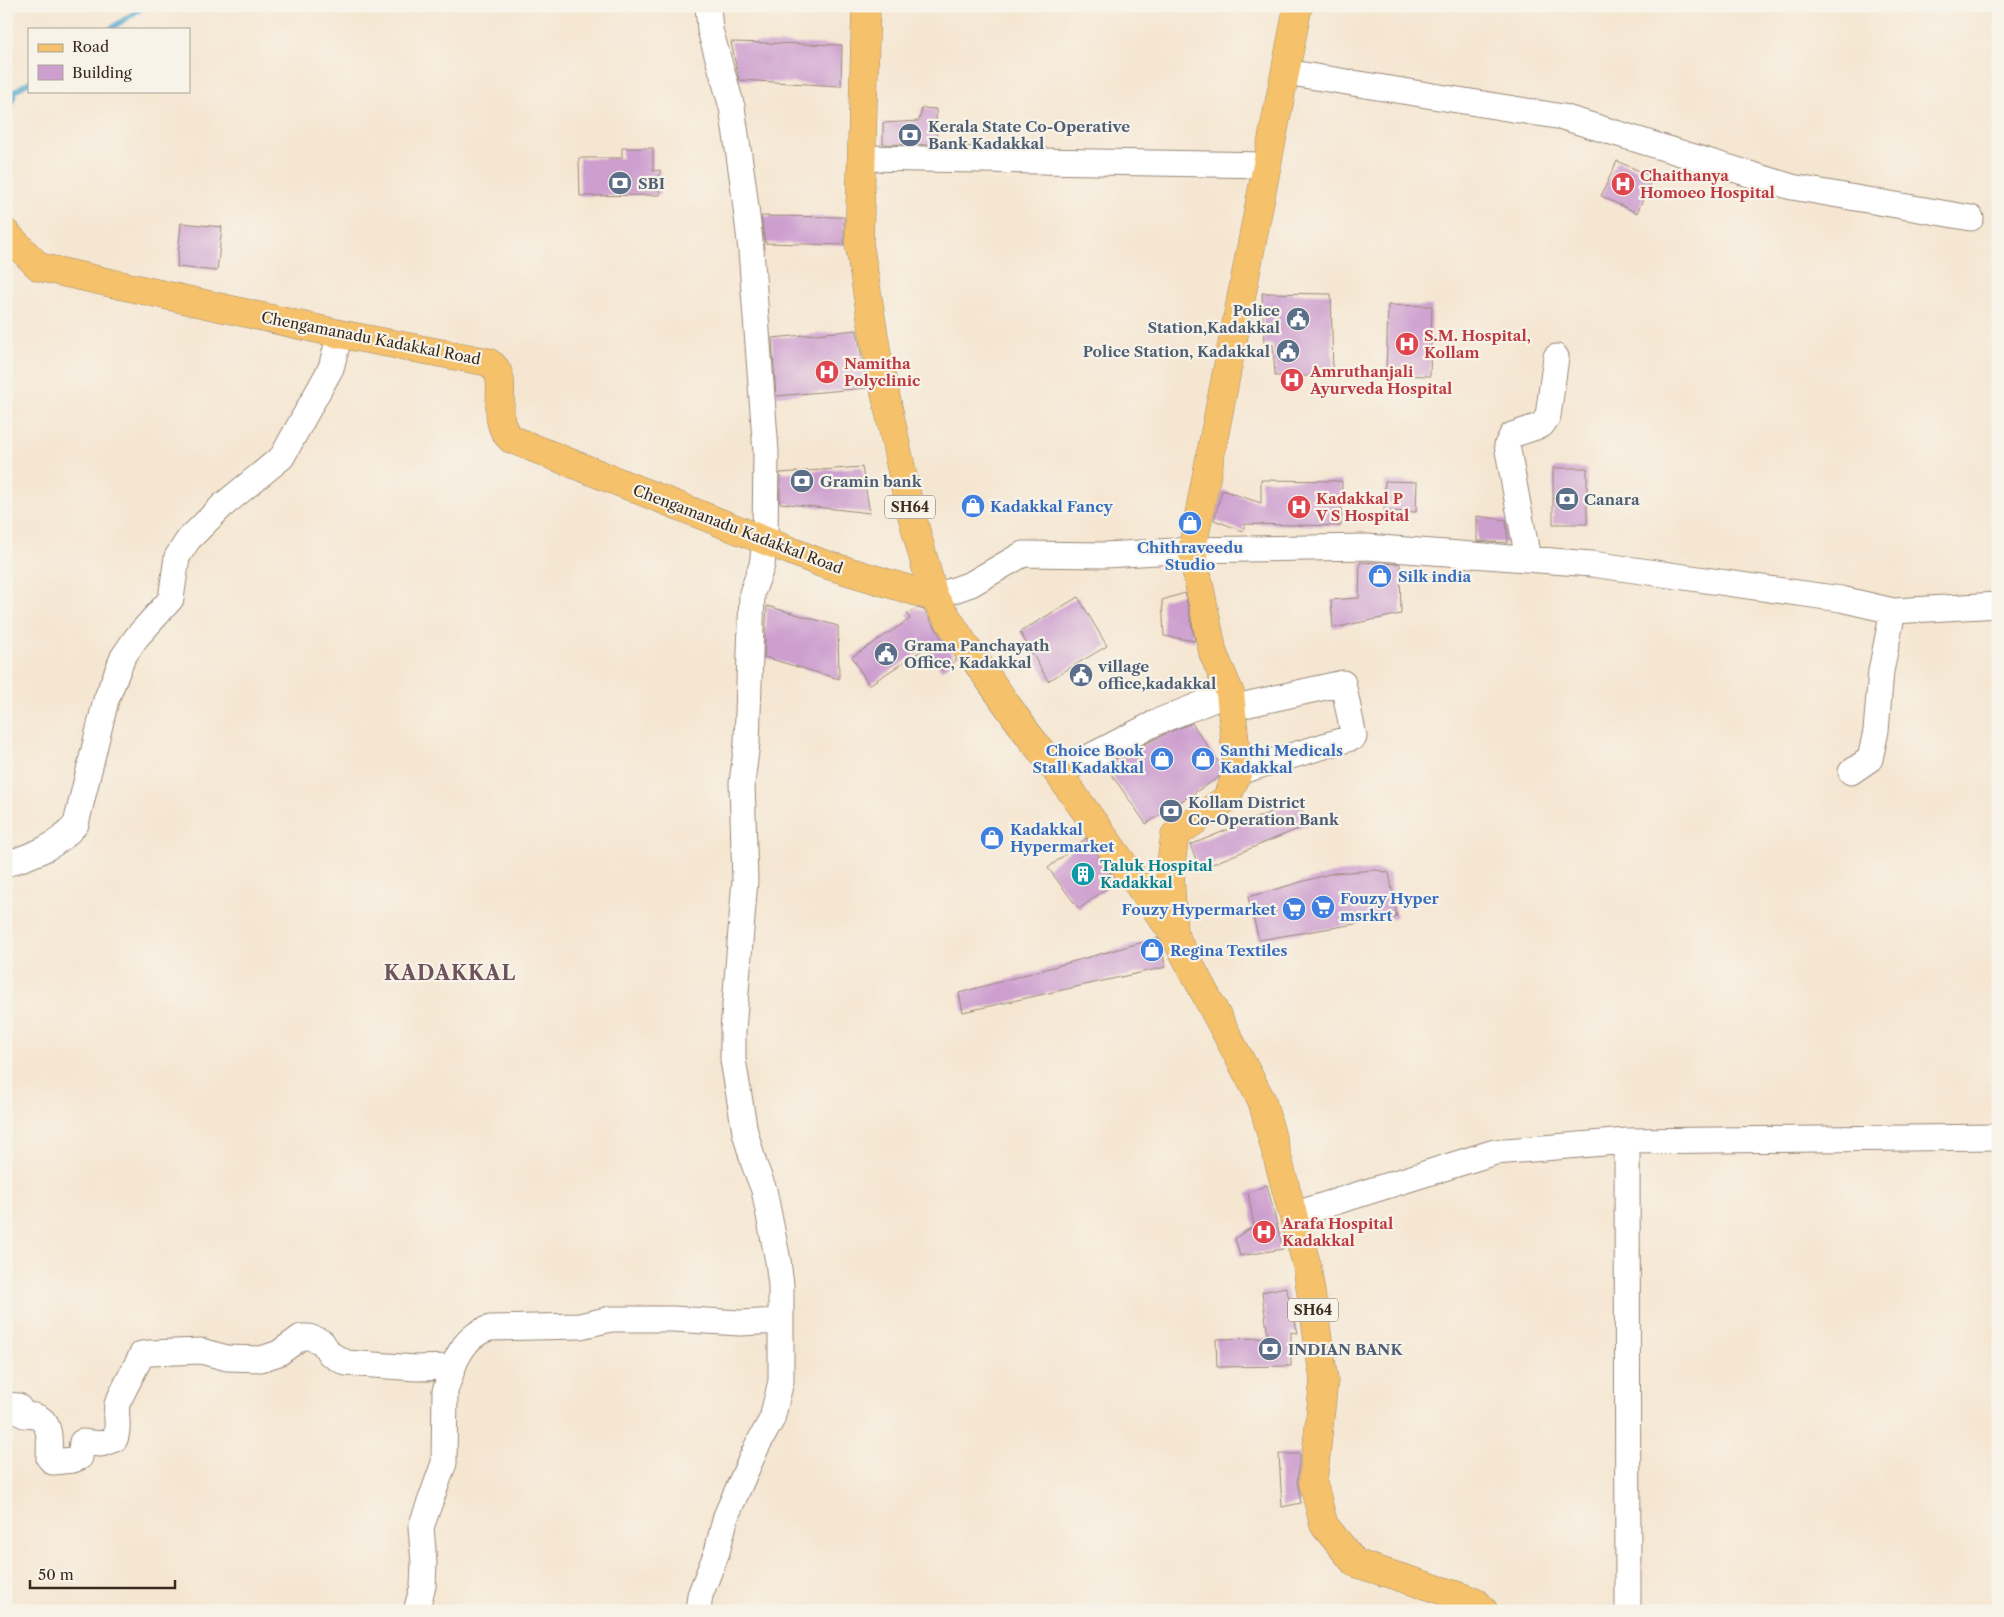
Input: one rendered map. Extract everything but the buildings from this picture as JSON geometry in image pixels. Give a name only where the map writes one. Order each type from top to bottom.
[{"type":"main road","name":"SH64","points":[[866,6],[859,243],[878,360],[909,505],[934,597],[984,673],[1174,933],[1262,1101],[1306,1266],[1324,1380],[1313,1482],[1324,1525],[1354,1563],[1475,1601],[1484,1611]]},
{"type":"main road","points":[[1174,933],[1170,870],[1175,835],[1226,799],[1238,772],[1230,701],[1213,653],[1192,550],[1298,6]]},
{"type":"main road","name":"Chengamanadu Kadakkal Road","points":[[6,233],[39,267],[340,334],[488,362],[497,369],[500,379],[500,422],[503,432],[510,439],[821,563],[934,597]]},
{"type":"street","points":[[698,1611],[700,1595],[717,1552],[718,1540],[732,1500],[772,1419],[781,1381],[781,1285],[774,1236],[764,1190],[745,1132],[734,1060],[734,1030],[745,880],[742,783],[747,743],[752,593],[762,566],[765,541],[766,452],[751,250],[732,107],[710,30],[708,6]]},
{"type":"street","points":[[1285,72],[1563,117],[1792,187],[1971,218]]},
{"type":"street","points":[[861,158],[1267,165]]},
{"type":"street","points":[[6,864],[39,854],[64,838],[76,824],[106,700],[123,658],[136,638],[171,599],[177,557],[188,540],[222,506],[282,457],[331,368],[340,334]]},
{"type":"street","points":[[1528,559],[1507,445],[1512,435],[1542,425],[1548,416],[1556,357]]},
{"type":"street","points":[[934,597],[971,584],[1023,554],[1105,555],[1192,550],[1367,547],[1592,564],[1841,600],[1893,611],[1998,605]]},
{"type":"street","points":[[1851,772],[1870,759],[1876,731],[1881,671],[1893,611]]},
{"type":"street","points":[[1058,773],[1159,721],[1230,701],[1343,683],[1354,737],[1238,772]]},
{"type":"street","points":[[1293,1215],[1495,1152],[1627,1141],[1998,1137]]},
{"type":"street","points":[[1627,1141],[1628,1611]]},
{"type":"street","points":[[416,1611],[424,1574],[421,1527],[444,1463],[445,1390],[457,1356],[476,1332],[490,1328],[580,1326],[611,1319],[673,1319],[740,1323],[781,1321]]},
{"type":"street","points":[[6,1405],[18,1406],[24,1415],[36,1416],[41,1420],[49,1433],[49,1458],[53,1462],[73,1460],[80,1456],[82,1442],[101,1444],[115,1439],[118,1432],[117,1402],[142,1354],[201,1352],[227,1358],[261,1359],[279,1353],[301,1337],[309,1337],[322,1342],[330,1354],[346,1363],[416,1368],[453,1367]]},
{"type":"waterway","points":[[112,28],[145,6]]},
{"type":"waterway","points":[[6,122],[15,91],[28,83]]},
{"type":"place","name":"Kerala State Co-Operative Bank Kadakkal","points":[[910,135]]},
{"type":"place","name":"SBI","points":[[620,183]]},
{"type":"place","name":"Chaithanya Homoeo Hospital","points":[[1623,184]]},
{"type":"place","name":"Police Station,Kadakkal","points":[[1298,319]]},
{"type":"place","name":"S.M. Hospital, Kollam","points":[[1407,344]]},
{"type":"place","name":"Police Station, Kadakkal","points":[[1288,351]]},
{"type":"place","name":"Namitha Polyclinic","points":[[827,372]]},
{"type":"place","name":"Amruthanjali Ayurveda Hospital","points":[[1292,380]]},
{"type":"place","name":"Gramin bank","points":[[802,481]]},
{"type":"place","name":"Canara","points":[[1567,499]]},
{"type":"place","name":"Kadakkal Fancy","points":[[973,506]]},
{"type":"place","name":"Kadakkal P V S Hospital","points":[[1299,507]]},
{"type":"place","name":"Chithraveedu Studio","points":[[1190,523]]},
{"type":"place","name":"Silk india","points":[[1380,576]]},
{"type":"place","name":"Grama Panchayath Office, Kadakkal","points":[[886,654]]},
{"type":"place","name":"village office,kadakkal","points":[[1081,675]]},
{"type":"place","name":"Choice Book Stall Kadakkal","points":[[1162,759]]},
{"type":"place","name":"Santhi Medicals Kadakkal","points":[[1203,759]]},
{"type":"place","name":"Kollam District Co-Operation Bank","points":[[1171,811]]},
{"type":"place","name":"Kadakkal Hypermarket","points":[[992,838]]},
{"type":"place","name":"Taluk Hospital Kadakkal","points":[[1083,874]]},
{"type":"place","name":"Fouzy Hyper msrkrt","points":[[1323,907]]},
{"type":"place","name":"Fouzy Hypermarket","points":[[1294,909]]},
{"type":"place","name":"Regina Textiles","points":[[1152,950]]},
{"type":"place","name":"Arafa Hospital Kadakkal","points":[[1264,1232]]},
{"type":"place","name":"INDIAN BANK","points":[[1270,1349]]},
{"type":"district","name":"KADAKKAL","points":[[450,973]]}]
